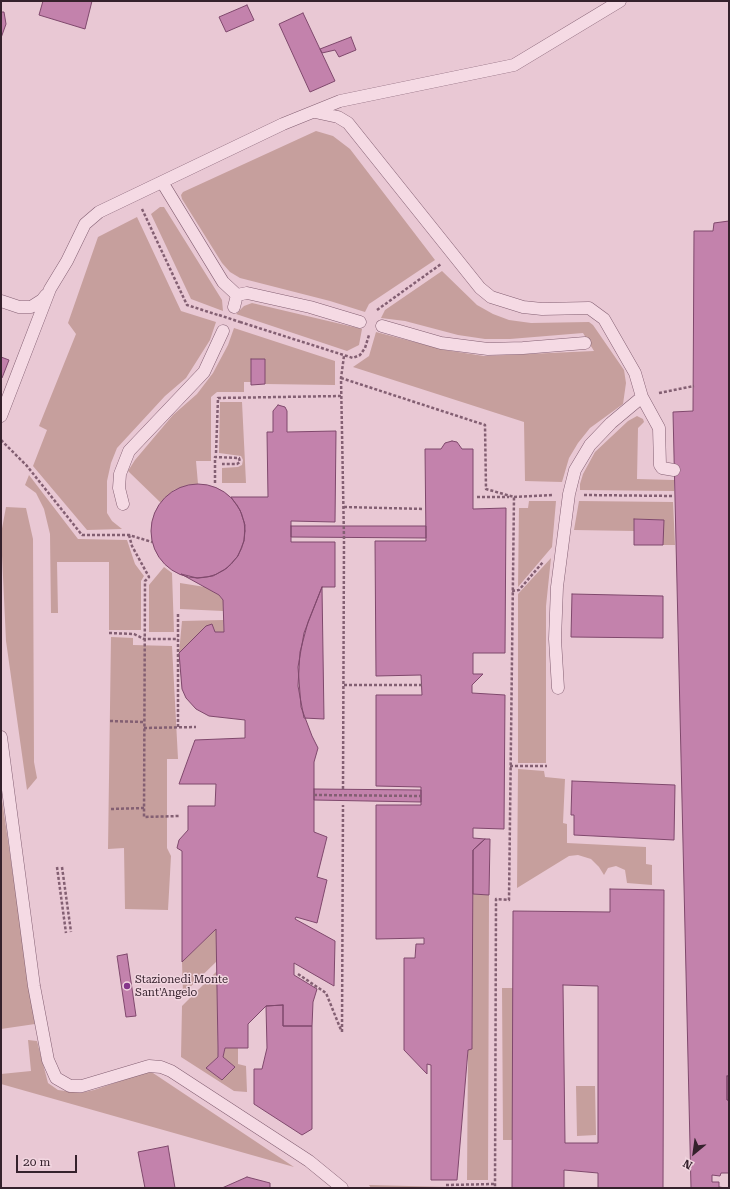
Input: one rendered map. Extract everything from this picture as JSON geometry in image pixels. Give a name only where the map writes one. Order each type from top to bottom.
[{"type":"lane","points":[[1,301],[19,307],[31,307],[42,300],[67,261],[85,224],[99,212],[314,112],[340,102],[514,65],[620,1]]},
{"type":"lane","points":[[314,112],[338,117],[348,123],[480,288],[491,297],[523,307],[542,309],[589,308],[598,313],[604,319],[635,373],[642,397],[659,428],[660,465],[662,468],[674,470]]},
{"type":"lane","points":[[162,182],[223,282],[237,295]]},
{"type":"lane","points":[[1,416],[3,396],[50,289]]},
{"type":"lane","points":[[237,295],[247,293],[296,304],[360,322]]},
{"type":"lane","points":[[234,307],[237,295]]},
{"type":"lane","points":[[382,326],[441,343],[488,349],[523,348],[585,342]]},
{"type":"lane","points":[[123,504],[119,488],[120,474],[129,451],[204,372],[223,331]]},
{"type":"lane","points":[[558,688],[555,639],[560,553],[569,494],[575,470],[590,445],[611,423],[642,397]]},
{"type":"lane","points":[[1,737],[34,986],[48,1060],[56,1078],[70,1086],[82,1086],[149,1066],[161,1067],[171,1071],[309,1160],[342,1188]]},
{"type":"path","points":[[136,196],[187,306],[240,322]]},
{"type":"path","points":[[343,789],[344,508],[341,378],[344,356]]},
{"type":"path","points":[[341,378],[485,425],[486,489],[514,497],[509,900],[496,899],[495,1188]]},
{"type":"path","points":[[642,397],[694,386]]},
{"type":"path","points":[[216,453],[218,398],[341,396]]},
{"type":"path","points":[[1,440],[27,466],[82,535],[129,535],[152,542]]},
{"type":"path","points":[[215,483],[215,457],[239,458],[240,462],[237,464],[222,464]]},
{"type":"path","points":[[344,508],[424,509]]},
{"type":"path","points":[[129,535],[132,546],[149,577],[145,581],[144,817],[179,816]]},
{"type":"path","points":[[512,591],[519,590],[552,553],[560,553]]},
{"type":"path","points":[[178,614],[178,728]]},
{"type":"path","points":[[109,633],[134,634],[144,639],[178,639]]},
{"type":"path","points":[[344,685],[422,685]]},
{"type":"path","points":[[110,721],[144,722]]},
{"type":"path","points":[[144,728],[196,727]]},
{"type":"path","points":[[510,766],[547,766]]},
{"type":"path","points":[[314,795],[421,796]]},
{"type":"path","points":[[298,974],[326,993],[342,1032],[343,805]]},
{"type":"path","points":[[111,809],[144,808]]},
{"type":"path","points":[[62,866],[71,932]]},
{"type":"path","points":[[57,867],[66,933]]},
{"type":"path","points":[[446,1185],[495,1184]]},
{"type":"shaded area","points":[[316,131],[333,136],[350,149],[435,260],[369,304],[365,312],[330,301],[240,278],[230,272],[222,263],[182,199],[181,195],[183,192]]},
{"type":"shaded area","points":[[160,207],[164,207],[222,300],[223,311],[191,299],[151,214]]},
{"type":"shaded area","points":[[137,217],[181,311],[216,322],[210,340],[186,378],[165,396],[117,448],[111,463],[107,481],[107,513],[112,521],[122,529],[87,530],[33,466],[47,430],[39,426],[76,334],[68,323],[98,237]]},
{"type":"shaded area","points":[[442,271],[477,305],[493,314],[509,320],[531,323],[589,322],[593,325],[624,370],[626,383],[623,404],[590,428],[578,443],[569,458],[562,482],[525,481],[524,422],[353,367],[369,356],[376,332],[445,350],[484,356],[594,351],[583,333],[510,339],[485,339],[458,335],[405,321],[381,318],[385,310]]},
{"type":"shaded area","points":[[252,303],[362,329],[359,345],[347,351],[236,314],[244,306]]},
{"type":"shaded area","points":[[234,328],[335,361],[335,385],[265,384],[264,359],[251,359],[251,382],[244,382],[244,392],[217,392],[211,397],[211,461],[196,461],[198,484],[188,485],[174,490],[161,503],[128,471],[135,460],[173,415],[197,394],[213,373],[228,345]]},
{"type":"shaded area","points":[[220,402],[242,402],[246,483],[222,483],[222,468],[238,467],[242,465],[243,460],[241,456],[219,453]]},
{"type":"shaded area","points":[[637,416],[643,419],[644,422],[638,428],[637,479],[674,480],[674,491],[580,490],[583,474],[595,452],[628,421]]},
{"type":"shaded area","points":[[29,475],[78,539],[127,540],[135,564],[144,576],[141,581],[141,630],[109,630],[109,562],[57,562],[58,613],[51,613],[50,534],[44,509],[36,493],[25,485]]},
{"type":"shaded area","points":[[529,501],[556,501],[552,547],[518,587],[519,508],[528,508]]},
{"type":"shaded area","points":[[579,501],[673,502],[675,545],[663,545],[663,520],[634,519],[634,531],[574,530]]},
{"type":"shaded area","points":[[6,507],[26,508],[33,539],[34,762],[37,778],[27,790],[6,641],[1,534]]},
{"type":"shaded area","points":[[551,558],[546,606],[546,763],[518,763],[518,594]]},
{"type":"shaded area","points":[[164,567],[172,573],[174,632],[149,632],[149,585]]},
{"type":"shaded area","points":[[180,583],[205,587],[219,595],[223,600],[223,611],[180,609]]},
{"type":"shaded area","points":[[223,620],[224,632],[215,632],[212,624],[179,653],[182,621]]},
{"type":"shaded area","points":[[111,637],[133,638],[133,645],[172,646],[178,759],[167,759],[167,848],[171,856],[168,910],[125,909],[124,848],[108,849]]},
{"type":"shaded area","points":[[518,769],[544,771],[545,777],[565,779],[563,823],[567,824],[567,843],[646,847],[646,864],[652,865],[652,885],[627,883],[625,870],[616,866],[608,868],[604,875],[591,859],[578,855],[569,856],[517,888]]},
{"type":"shaded area","points":[[1,793],[35,1024],[1,1029]]},
{"type":"shaded area","points":[[473,894],[489,895],[488,1180],[467,1180],[468,1050],[472,1049]]},
{"type":"shaded area","points":[[216,929],[217,961],[183,994],[182,962]]},
{"type":"shaded area","points":[[217,971],[218,1057],[206,1068],[222,1080],[235,1067],[223,1057],[225,1048],[238,1048],[238,1064],[246,1066],[247,1092],[234,1091],[181,1057],[182,1006]]},
{"type":"shaded area","points":[[502,988],[516,988],[516,1140],[503,1140]]},
{"type":"shaded area","points":[[28,1040],[37,1041],[48,1083],[58,1090],[80,1093],[94,1090],[123,1080],[144,1067],[294,1167],[1,1084],[1,1074],[31,1071]]},
{"type":"shaded area","points":[[576,1086],[595,1086],[596,1135],[577,1136]]},
{"type":"shaded area","points":[[369,1185],[489,1188],[371,1188]]},
{"type":"building","points":[[43,1],[92,1],[85,29],[39,15]]},
{"type":"building","points":[[247,5],[254,20],[226,32],[219,17]]},
{"type":"building","points":[[1,12],[4,12],[6,24],[1,38]]},
{"type":"building","points":[[303,13],[335,81],[310,92],[279,24]]},
{"type":"building","points":[[351,37],[356,50],[339,57],[335,50],[322,53],[320,49]]},
{"type":"building","points":[[729,221],[729,1076],[727,1076],[727,1100],[729,1100],[729,1173],[721,1173],[720,1176],[712,1175],[712,1182],[719,1182],[719,1187],[725,1188],[691,1188],[673,412],[693,411],[694,231],[713,231],[714,223]]},
{"type":"building","points":[[1,357],[9,360],[2,378],[1,378]]},
{"type":"building","points":[[251,359],[265,359],[265,384],[251,385]]},
{"type":"building","points":[[278,405],[285,407],[287,411],[287,432],[336,431],[335,522],[291,521],[291,542],[335,542],[335,587],[322,587],[304,633],[298,667],[301,707],[318,748],[314,762],[314,832],[327,837],[317,877],[327,880],[317,923],[296,917],[295,919],[335,941],[334,986],[294,963],[294,975],[317,989],[313,1002],[312,1026],[283,1026],[283,1005],[266,1006],[248,1024],[248,1048],[225,1048],[223,1057],[235,1067],[222,1080],[206,1068],[218,1057],[216,929],[182,962],[182,851],[177,848],[179,840],[188,830],[188,806],[215,806],[216,784],[179,784],[195,740],[245,738],[245,720],[209,716],[196,709],[186,698],[182,689],[179,653],[206,626],[212,624],[215,632],[224,632],[223,600],[219,595],[181,574],[197,578],[213,576],[227,568],[238,556],[244,541],[245,525],[240,510],[231,497],[268,497],[267,432],[273,432],[273,411]]},
{"type":"building","points":[[452,441],[457,442],[462,449],[473,449],[473,509],[506,508],[505,653],[473,653],[473,674],[483,674],[472,685],[472,693],[505,695],[504,829],[473,828],[473,838],[485,839],[473,850],[472,1049],[468,1050],[457,1180],[431,1180],[431,1065],[427,1064],[427,1074],[404,1050],[404,958],[415,958],[416,944],[424,944],[424,938],[376,939],[376,805],[421,805],[421,787],[376,786],[376,695],[422,695],[421,675],[376,676],[375,541],[426,541],[425,449],[441,449],[445,443]]},
{"type":"building","points":[[198,484],[216,488],[231,498],[241,513],[245,531],[241,549],[231,564],[216,574],[198,578],[180,574],[165,564],[155,549],[151,531],[155,513],[165,498],[180,488]]},
{"type":"building","points":[[634,519],[664,520],[663,545],[634,545]]},
{"type":"building","points":[[291,526],[426,526],[426,538],[291,537]]},
{"type":"building","points":[[322,587],[324,719],[304,718],[298,686],[300,652],[308,622]]},
{"type":"building","points":[[572,594],[663,596],[663,638],[571,637]]},
{"type":"building","points":[[572,781],[675,785],[674,840],[574,835],[574,815],[571,815]]},
{"type":"building","points":[[314,789],[421,790],[421,802],[314,800]]},
{"type":"building","points":[[485,839],[490,839],[489,895],[473,894],[473,850]]},
{"type":"building","points":[[610,889],[664,890],[663,1188],[598,1188],[598,1173],[564,1170],[564,1188],[512,1188],[513,911],[610,912]],"holes":[[[563,985],[598,986],[598,1143],[565,1143]]]},
{"type":"building","name":"Stazionedi Monte Sant'Angelo","points":[[127,954],[136,1016],[126,1017],[117,956]]},
{"type":"building","points":[[283,1005],[283,1026],[312,1026],[312,1129],[302,1135],[254,1104],[254,1069],[262,1069],[267,1048],[266,1006]]},
{"type":"building","points":[[727,1076],[729,1076],[729,1100],[727,1100]]},
{"type":"building","points":[[168,1146],[175,1188],[145,1188],[138,1152]]},
{"type":"building","points":[[247,1177],[270,1183],[270,1188],[222,1188]]},
{"type":"place","name":"Stazionedi Monte Sant'Angelo","points":[[127,986]]}]
